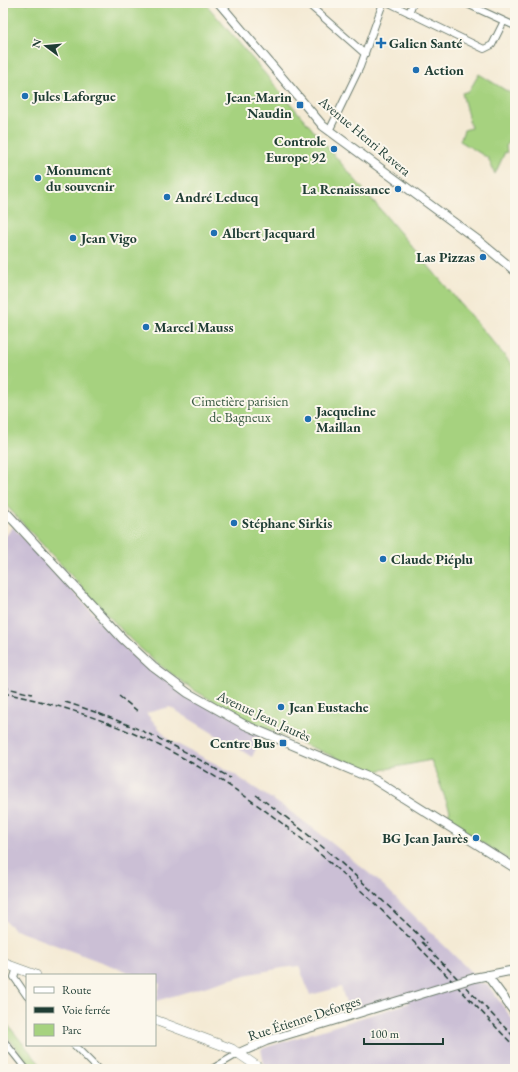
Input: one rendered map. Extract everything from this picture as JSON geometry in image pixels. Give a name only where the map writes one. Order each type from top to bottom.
[{"type":"main road","points":[[3,962],[19,973]]},
{"type":"main road","points":[[3,968],[19,973]]},
{"type":"main road","points":[[156,1020],[239,1052],[261,1069]]},
{"type":"street","name":"Avenue Henri Ravera","points":[[220,3],[304,103],[314,118],[479,241],[515,271]]},
{"type":"street","points":[[307,3],[365,54]]},
{"type":"street","points":[[331,127],[365,54],[383,3]]},
{"type":"street","points":[[389,3],[484,49],[492,46],[504,21]]},
{"type":"street","points":[[409,13],[413,3]]},
{"type":"street","points":[[465,3],[515,26]]},
{"type":"street","name":"Avenue Henri Ravera","points":[[304,103],[331,127],[408,189]]},
{"type":"street","name":"Avenue Jean Jaurès","points":[[3,509],[122,638],[154,667],[188,693],[245,724],[375,780],[515,868]]},
{"type":"street","name":"Rue Étienne Deforges","points":[[212,1069],[239,1052],[266,1041],[474,978],[515,970]]},
{"type":"street","points":[[19,973],[14,977],[16,983],[26,995]]},
{"type":"street","points":[[487,975],[515,1013]]},
{"type":"street","points":[[3,1040],[26,1069]]},
{"type":"street","points":[[75,1046],[98,1069]]},
{"type":"shaded area","points":[[13,527],[127,650],[162,677],[263,734],[252,757],[170,707],[146,713],[169,740],[226,769],[287,809],[318,832],[381,883],[473,974],[476,982],[487,984],[515,1023],[515,1069],[271,1069],[264,1064],[261,1049],[409,1003],[399,997],[349,1013],[341,987],[310,995],[299,966],[245,975],[156,1001],[160,984],[156,982],[156,974],[133,974],[15,930],[3,919],[3,537],[6,536]]},
{"type":"green space","name":"Cimetière parisien de Bagneux","points":[[3,3],[205,3],[515,368],[515,864],[445,819],[450,811],[431,760],[371,772],[248,721],[192,689],[157,663],[131,640],[3,502]]},
{"type":"green space","points":[[479,74],[515,96],[515,128],[506,146],[507,153],[505,152],[495,174],[488,158],[460,141],[464,130],[471,128],[462,93],[469,91]]},
{"type":"green space","points":[[3,1019],[44,1069],[33,1069],[3,1031]]},
{"type":"railway","points":[[3,687],[32,694]]},
{"type":"railway","points":[[3,693],[83,714],[157,744],[224,783],[287,827],[346,877],[459,988],[515,1047]]},
{"type":"railway","points":[[119,696],[140,713]]},
{"type":"railway","points":[[65,702],[87,709],[150,734],[230,778]]},
{"type":"railway","points":[[256,795],[323,847],[366,885],[427,943]]},
{"type":"railway","points":[[422,942],[515,1038]]},
{"type":"place","name":"Galien Santé","points":[[381,43]]},
{"type":"place","name":"Action","points":[[416,70]]},
{"type":"place","name":"Jules Laforgue","points":[[25,96]]},
{"type":"place","name":"Jean-Marin Naudin","points":[[300,105]]},
{"type":"place","name":"Controle Europe 92","points":[[334,149]]},
{"type":"place","name":"Monument du souvenir","points":[[38,178]]},
{"type":"place","name":"La Renaissance","points":[[398,189]]},
{"type":"place","name":"André Leducq","points":[[167,197]]},
{"type":"place","name":"Albert Jacquard","points":[[214,233]]},
{"type":"place","name":"Jean Vigo","points":[[73,238]]},
{"type":"place","name":"Las Pizzas","points":[[483,257]]},
{"type":"place","name":"Marcel Mauss","points":[[146,327]]},
{"type":"place","name":"Jacqueline Maillan","points":[[308,419]]},
{"type":"place","name":"Stéphane Sirkis","points":[[234,523]]},
{"type":"place","name":"Claude Piéplu","points":[[383,559]]},
{"type":"place","name":"Jean Eustache","points":[[281,707]]},
{"type":"place","name":"Centre Bus","points":[[283,743]]},
{"type":"place","name":"BG Jean Jaurès","points":[[476,838]]}]
